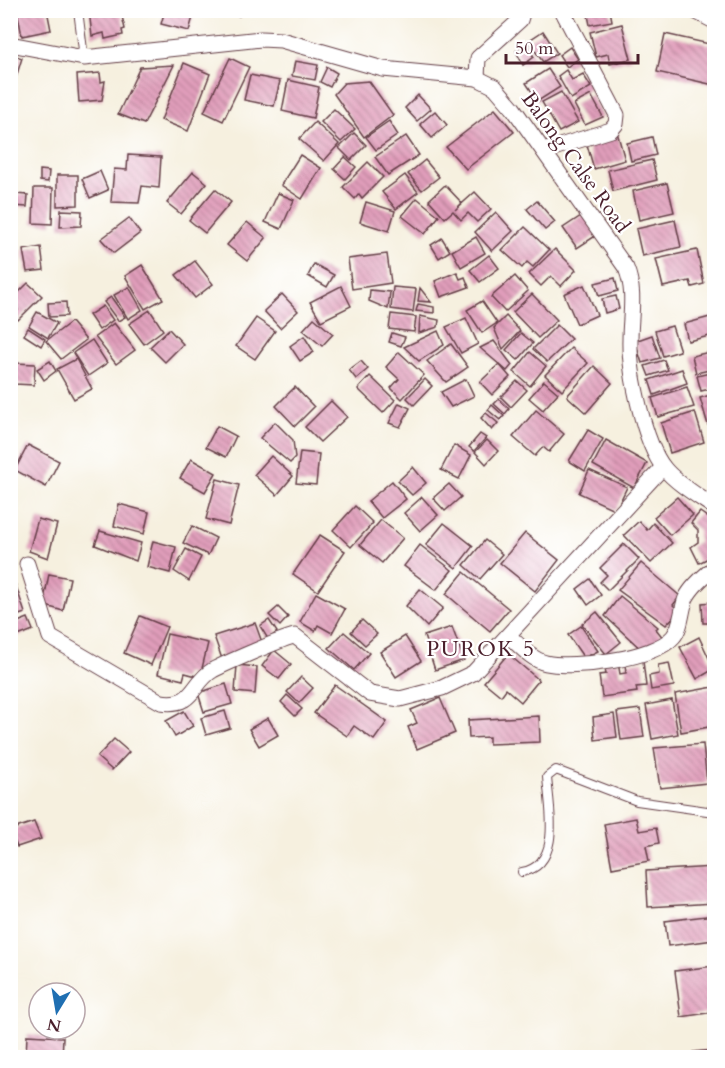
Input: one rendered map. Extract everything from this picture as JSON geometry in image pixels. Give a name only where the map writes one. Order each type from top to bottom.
[{"type":"street","points":[[477,78],[478,58],[520,20],[523,10]]},
{"type":"street","points":[[544,151],[611,130],[616,124],[616,115],[562,10]]},
{"type":"street","points":[[693,10],[714,21]]},
{"type":"street","name":"Balong Calse Road","points":[[10,44],[84,58],[261,39],[281,40],[383,69],[477,78],[495,87],[513,108],[618,255],[632,282],[630,366],[633,388],[650,439],[663,467],[714,507]]},
{"type":"street","points":[[27,564],[50,637],[161,702],[170,703],[188,698],[211,671],[291,636],[302,639],[316,654],[369,694],[400,699],[442,688],[474,674],[663,467]]},
{"type":"street","points":[[508,636],[543,662],[561,665],[601,662],[657,649],[673,637],[687,597],[702,578],[714,568]]},
{"type":"lane","points":[[78,10],[84,58]]},
{"type":"lane","points":[[522,872],[530,870],[540,862],[550,844],[547,777],[556,770],[637,801],[714,812]]},
{"type":"building","points":[[17,10],[47,10],[51,30],[22,36]]},
{"type":"building","points":[[89,10],[121,12],[125,29],[122,30],[123,35],[105,39],[104,33],[92,36]]},
{"type":"building","points":[[165,10],[195,10],[189,31],[161,24]]},
{"type":"building","points":[[224,10],[241,10],[239,16]]},
{"type":"building","points":[[445,10],[465,10],[457,20]]},
{"type":"building","points":[[587,10],[610,10],[612,21],[590,25]]},
{"type":"building","points":[[622,24],[631,59],[610,64],[608,54],[596,57],[590,32]]},
{"type":"building","points":[[543,31],[557,53],[543,62],[528,41]]},
{"type":"building","points":[[665,34],[714,45],[714,85],[657,72]]},
{"type":"building","points":[[526,44],[534,57],[523,65],[516,51]]},
{"type":"building","points":[[570,47],[578,59],[567,67],[559,55]]},
{"type":"building","points":[[10,54],[22,58],[14,84],[10,83]]},
{"type":"building","points":[[230,58],[249,67],[223,121],[204,112]]},
{"type":"building","points":[[295,61],[318,65],[315,80],[292,76]]},
{"type":"building","points":[[184,63],[210,74],[188,131],[161,120]]},
{"type":"building","points":[[174,65],[144,124],[118,114],[140,67]]},
{"type":"building","points":[[327,67],[337,73],[330,87],[320,82]]},
{"type":"building","points":[[548,69],[560,87],[538,101],[526,83]]},
{"type":"building","points":[[566,70],[572,80],[583,74],[591,87],[571,99],[558,76]]},
{"type":"building","points":[[100,73],[101,82],[105,81],[102,100],[79,102],[77,75]]},
{"type":"building","points":[[250,75],[280,81],[274,106],[244,100]]},
{"type":"building","points":[[288,80],[319,87],[313,118],[282,111]]},
{"type":"building","points":[[369,81],[393,115],[364,137],[334,94],[344,83]]},
{"type":"building","points":[[561,92],[578,122],[559,132],[542,102]]},
{"type":"building","points":[[418,95],[431,109],[417,121],[405,108]]},
{"type":"building","points":[[591,95],[603,117],[585,125],[574,104]]},
{"type":"building","points":[[334,109],[355,129],[341,142],[321,122]]},
{"type":"building","points":[[495,109],[514,132],[466,169],[446,147]]},
{"type":"building","points":[[435,111],[447,125],[432,138],[420,124]]},
{"type":"building","points":[[389,121],[398,135],[376,150],[366,137]]},
{"type":"building","points":[[315,122],[339,144],[324,161],[299,139]]},
{"type":"building","points":[[617,132],[625,160],[594,169],[586,141]]},
{"type":"building","points":[[354,133],[366,145],[351,160],[339,148]]},
{"type":"building","points":[[406,136],[419,155],[388,175],[375,157]]},
{"type":"building","points":[[652,137],[656,155],[631,161],[627,143]]},
{"type":"building","points":[[128,155],[161,157],[159,188],[142,186],[139,203],[111,202],[114,169],[127,170]]},
{"type":"building","points":[[300,155],[321,168],[302,199],[281,185]]},
{"type":"building","points":[[345,157],[356,167],[345,179],[334,169]]},
{"type":"building","points":[[425,160],[439,177],[422,190],[408,174]]},
{"type":"building","points":[[652,160],[657,180],[613,191],[608,170]]},
{"type":"building","points":[[368,162],[383,177],[362,198],[359,194],[355,199],[343,187]]},
{"type":"building","points":[[40,170],[49,171],[48,182],[40,181]]},
{"type":"building","points":[[100,171],[108,190],[90,198],[82,179]]},
{"type":"building","points":[[193,172],[207,183],[181,214],[167,203]]},
{"type":"building","points":[[57,175],[78,175],[78,205],[57,206]]},
{"type":"building","points":[[405,175],[418,192],[396,209],[382,192]]},
{"type":"building","points":[[667,183],[674,212],[639,220],[633,191]]},
{"type":"building","points":[[445,185],[462,203],[455,210],[475,192],[491,209],[477,222],[468,213],[461,220],[453,211],[445,218],[429,200]]},
{"type":"building","points":[[34,188],[53,188],[52,224],[33,223]]},
{"type":"building","points":[[215,189],[231,202],[205,233],[189,220]]},
{"type":"building","points":[[278,193],[294,200],[281,229],[265,222]]},
{"type":"building","points":[[14,194],[28,195],[27,207],[13,206]]},
{"type":"building","points":[[417,198],[439,216],[425,234],[402,216]]},
{"type":"building","points":[[537,201],[555,222],[545,230],[527,209]]},
{"type":"building","points":[[366,202],[395,211],[389,231],[360,222]]},
{"type":"building","points":[[61,210],[82,211],[81,226],[60,227]]},
{"type":"building","points":[[496,212],[513,231],[492,251],[475,232]]},
{"type":"building","points":[[584,214],[597,235],[577,248],[563,228]]},
{"type":"building","points":[[129,218],[140,233],[114,253],[101,239]]},
{"type":"building","points":[[675,220],[681,247],[642,256],[636,229]]},
{"type":"building","points":[[247,222],[266,238],[247,261],[227,245]]},
{"type":"building","points":[[525,227],[549,250],[533,267],[527,262],[522,268],[502,250]]},
{"type":"building","points":[[476,237],[485,253],[461,267],[452,251]]},
{"type":"building","points":[[442,238],[450,251],[439,258],[431,245]]},
{"type":"building","points":[[41,247],[44,270],[27,272],[23,250]]},
{"type":"building","points":[[555,249],[576,270],[561,286],[551,276],[541,286],[529,274]]},
{"type":"building","points":[[697,250],[704,284],[692,287],[690,281],[663,287],[656,259]]},
{"type":"building","points":[[387,254],[391,283],[352,289],[348,259]]},
{"type":"building","points":[[489,255],[499,268],[480,282],[470,270]]},
{"type":"building","points":[[195,261],[213,284],[195,298],[176,275]]},
{"type":"building","points":[[314,264],[334,275],[327,287],[308,276]]},
{"type":"building","points":[[142,265],[163,299],[145,309],[125,276]]},
{"type":"building","points":[[457,272],[460,279],[465,277],[469,287],[441,297],[435,281]]},
{"type":"building","points":[[515,276],[528,291],[505,312],[491,297]]},
{"type":"building","points":[[615,278],[618,291],[599,296],[595,283]]},
{"type":"building","points":[[28,283],[42,296],[18,320],[13,315],[18,310],[10,301]]},
{"type":"building","points":[[584,285],[597,315],[577,324],[564,294]]},
{"type":"building","points":[[341,286],[351,306],[321,321],[310,302]]},
{"type":"building","points":[[129,287],[142,310],[128,319],[114,295]]},
{"type":"building","points":[[393,287],[416,289],[413,312],[391,309]]},
{"type":"building","points":[[420,288],[431,302],[418,301]]},
{"type":"building","points":[[370,290],[390,292],[388,309],[369,301]]},
{"type":"building","points":[[282,294],[298,311],[280,328],[264,311]]},
{"type":"building","points":[[532,294],[557,320],[538,338],[513,312]]},
{"type":"building","points":[[616,296],[619,309],[605,313],[602,299]]},
{"type":"building","points":[[111,297],[125,317],[118,321],[104,302]]},
{"type":"building","points":[[482,301],[497,323],[482,333],[467,310]]},
{"type":"building","points":[[66,302],[67,316],[49,317],[48,303]]},
{"type":"building","points":[[418,304],[434,307],[434,313],[416,311]]},
{"type":"building","points":[[103,306],[113,320],[99,330],[89,315]]},
{"type":"building","points":[[150,310],[163,330],[144,344],[129,324]]},
{"type":"building","points":[[37,312],[57,323],[48,338],[29,326]]},
{"type":"building","points":[[391,314],[416,317],[414,332],[389,329]]},
{"type":"building","points":[[420,316],[439,320],[438,327],[419,333]]},
{"type":"building","points":[[506,316],[520,331],[503,349],[494,328]]},
{"type":"building","points":[[710,317],[714,335],[688,341],[684,324]]},
{"type":"building","points":[[256,318],[275,331],[255,359],[236,346]]},
{"type":"building","points":[[314,318],[333,334],[322,346],[303,330]]},
{"type":"building","points":[[466,318],[478,344],[461,353],[446,327]]},
{"type":"building","points":[[71,322],[86,340],[61,359],[46,341]]},
{"type":"building","points":[[114,323],[135,350],[116,364],[95,337]]},
{"type":"building","points":[[557,325],[571,339],[547,362],[533,349]]},
{"type":"building","points":[[672,326],[680,351],[663,356],[655,331]]},
{"type":"building","points":[[28,328],[45,339],[41,346],[24,335]]},
{"type":"building","points":[[169,329],[183,344],[165,362],[150,347]]},
{"type":"building","points":[[438,331],[444,345],[419,361],[404,347]]},
{"type":"building","points":[[392,333],[405,337],[401,346],[389,342]]},
{"type":"building","points":[[521,333],[533,343],[518,360],[506,350]]},
{"type":"building","points":[[652,335],[660,358],[642,363],[635,341]]},
{"type":"building","points":[[304,336],[314,352],[300,361],[290,346]]},
{"type":"building","points":[[92,340],[107,363],[88,376],[73,353]]},
{"type":"building","points":[[494,341],[512,365],[507,371],[480,348]]},
{"type":"building","points":[[451,344],[468,367],[446,382],[427,361]]},
{"type":"building","points":[[571,348],[588,363],[562,391],[545,375]]},
{"type":"building","points":[[714,351],[714,369],[696,373],[692,356]]},
{"type":"building","points":[[399,352],[424,375],[402,399],[391,388],[399,379],[386,367]]},
{"type":"building","points":[[530,352],[546,366],[530,386],[514,372]]},
{"type":"building","points":[[76,359],[92,389],[74,399],[57,369]]},
{"type":"building","points":[[664,360],[668,370],[649,376],[645,366]]},
{"type":"building","points":[[50,361],[56,371],[44,380],[37,369]]},
{"type":"building","points":[[361,361],[368,369],[356,379],[349,370]]},
{"type":"building","points":[[15,363],[35,364],[34,385],[15,384]]},
{"type":"building","points":[[499,364],[510,377],[492,395],[480,382]]},
{"type":"building","points":[[594,366],[612,383],[586,413],[567,396]]},
{"type":"building","points":[[682,369],[687,383],[654,395],[649,380]]},
{"type":"building","points":[[714,372],[714,388],[701,391],[697,376]]},
{"type":"building","points":[[370,376],[395,400],[383,413],[358,389]]},
{"type":"building","points":[[425,379],[432,386],[414,405],[407,398]]},
{"type":"building","points":[[466,379],[474,396],[451,407],[441,392]]},
{"type":"building","points":[[517,381],[527,390],[511,407],[501,397]]},
{"type":"building","points":[[544,381],[558,393],[543,410],[529,398]]},
{"type":"building","points":[[295,387],[314,407],[295,426],[276,406]]},
{"type":"building","points":[[687,387],[694,407],[658,417],[652,398]]},
{"type":"building","points":[[714,394],[714,423],[708,425],[700,398]]},
{"type":"building","points":[[499,399],[509,409],[505,414],[494,404]]},
{"type":"building","points":[[331,401],[347,417],[320,442],[305,427]]},
{"type":"building","points":[[399,403],[410,408],[400,427],[389,423]]},
{"type":"building","points":[[492,405],[504,416],[500,420],[488,410]]},
{"type":"building","points":[[536,410],[564,434],[549,452],[543,447],[535,456],[513,437]]},
{"type":"building","points":[[695,412],[704,442],[670,453],[661,423]]},
{"type":"building","points":[[486,413],[498,423],[492,430],[481,418]]},
{"type":"building","points":[[275,422],[293,440],[295,458],[290,463],[260,438]]},
{"type":"building","points":[[217,426],[236,436],[226,457],[206,447]]},
{"type":"building","points":[[588,430],[603,439],[585,471],[569,461]]},
{"type":"building","points":[[480,434],[486,438],[474,451],[469,447]]},
{"type":"building","points":[[487,440],[498,451],[486,464],[475,452]]},
{"type":"building","points":[[606,440],[647,463],[634,488],[593,465]]},
{"type":"building","points":[[28,445],[59,461],[46,487],[15,470]]},
{"type":"building","points":[[454,445],[471,455],[459,479],[441,470]]},
{"type":"building","points":[[300,452],[319,454],[316,485],[296,483]]},
{"type":"building","points":[[271,456],[293,476],[277,495],[254,475]]},
{"type":"building","points":[[191,459],[216,473],[205,492],[180,478]]},
{"type":"building","points":[[413,467],[426,483],[412,495],[398,481]]},
{"type":"building","points":[[589,470],[627,487],[616,510],[579,493]]},
{"type":"building","points":[[217,479],[239,485],[229,525],[206,519]]},
{"type":"building","points":[[392,481],[406,499],[382,518],[368,501]]},
{"type":"building","points":[[449,484],[461,497],[445,511],[433,498]]},
{"type":"building","points":[[422,497],[438,515],[420,531],[404,513]]},
{"type":"building","points":[[677,497],[693,515],[670,535],[654,517]]},
{"type":"building","points":[[119,504],[149,512],[144,534],[114,526]]},
{"type":"building","points":[[355,506],[373,523],[351,547],[333,530]]},
{"type":"building","points":[[700,512],[714,522],[714,555],[699,563],[691,547],[698,542],[698,530],[691,523]]},
{"type":"building","points":[[38,519],[57,524],[48,558],[29,551]]},
{"type":"building","points":[[381,520],[403,538],[382,563],[360,545]]},
{"type":"building","points":[[639,521],[647,530],[653,523],[672,543],[651,563],[624,535]]},
{"type":"building","points":[[444,523],[473,546],[456,568],[426,545]]},
{"type":"building","points":[[192,526],[216,538],[208,555],[183,543]]},
{"type":"building","points":[[100,531],[141,543],[136,561],[95,545]]},
{"type":"building","points":[[525,533],[559,560],[535,591],[500,563]]},
{"type":"building","points":[[320,535],[345,551],[318,591],[293,574]]},
{"type":"building","points":[[485,540],[502,554],[480,579],[464,565]]},
{"type":"building","points":[[153,541],[176,547],[170,573],[147,567]]},
{"type":"building","points":[[624,544],[639,559],[608,590],[600,582],[607,575],[600,568]]},
{"type":"building","points":[[420,545],[452,570],[436,590],[404,566]]},
{"type":"building","points":[[186,549],[201,557],[189,581],[174,571]]},
{"type":"building","points":[[10,563],[15,577],[10,579]]},
{"type":"building","points":[[641,563],[680,596],[673,605],[679,611],[666,625],[618,590]]},
{"type":"building","points":[[464,572],[509,609],[490,631],[446,594]]},
{"type":"building","points":[[49,574],[70,578],[63,611],[43,605]]},
{"type":"building","points":[[590,579],[601,595],[588,605],[577,589]]},
{"type":"building","points":[[15,583],[25,613],[10,618],[10,585]]},
{"type":"building","points":[[420,589],[443,608],[427,627],[406,606]]},
{"type":"building","points":[[316,593],[345,609],[332,633],[318,625],[315,631],[300,622]]},
{"type":"building","points":[[620,596],[658,627],[656,629],[664,639],[643,651],[605,616]]},
{"type":"building","points":[[714,602],[714,623],[703,623],[702,603]]},
{"type":"building","points":[[278,607],[288,617],[280,626],[269,615]]},
{"type":"building","points":[[597,612],[621,642],[606,654],[582,624]]},
{"type":"building","points":[[140,616],[167,627],[151,665],[124,653]]},
{"type":"building","points":[[28,618],[33,630],[13,638],[10,625]]},
{"type":"building","points":[[269,620],[277,632],[268,639],[260,626]]},
{"type":"building","points":[[362,620],[377,634],[365,645],[351,632]]},
{"type":"building","points":[[255,623],[263,645],[222,659],[214,636]]},
{"type":"building","points":[[581,626],[598,651],[584,658],[568,635]]},
{"type":"building","points":[[452,627],[464,660],[435,670],[424,636]]},
{"type":"building","points":[[344,632],[369,653],[354,670],[329,648]]},
{"type":"building","points":[[167,634],[208,643],[200,677],[185,673],[183,680],[158,674]]},
{"type":"building","points":[[405,636],[421,661],[396,677],[380,652]]},
{"type":"building","points":[[699,637],[714,669],[697,679],[680,647]]},
{"type":"building","points":[[274,650],[291,664],[279,679],[262,666]]},
{"type":"building","points":[[508,654],[539,680],[521,702],[506,689],[501,696],[484,682]]},
{"type":"building","points":[[643,661],[646,686],[636,687],[637,692],[602,697],[599,675],[606,674],[604,663],[618,662],[620,674],[626,673],[625,663]]},
{"type":"building","points":[[669,663],[674,686],[651,690],[649,676],[659,674],[658,665]]},
{"type":"building","points":[[237,665],[257,667],[255,694],[235,692]]},
{"type":"building","points":[[301,677],[313,688],[299,703],[287,692]]},
{"type":"building","points":[[226,684],[232,704],[204,712],[198,693]]},
{"type":"building","points":[[335,685],[387,722],[374,740],[354,726],[347,736],[314,713]]},
{"type":"building","points":[[714,687],[714,726],[681,732],[675,694]]},
{"type":"building","points":[[287,695],[302,709],[295,716],[281,702]]},
{"type":"building","points":[[440,698],[455,733],[417,749],[408,727],[417,723],[411,710]]},
{"type":"building","points":[[672,700],[678,734],[652,739],[646,705]]},
{"type":"building","points":[[640,709],[644,737],[621,740],[617,712]]},
{"type":"building","points":[[184,711],[193,726],[175,737],[166,721]]},
{"type":"building","points":[[225,711],[230,728],[206,735],[201,718]]},
{"type":"building","points":[[614,714],[617,737],[595,740],[593,717]]},
{"type":"building","points":[[539,716],[540,742],[489,744],[489,737],[469,738],[468,720]]},
{"type":"building","points":[[268,718],[278,735],[259,746],[249,729]]},
{"type":"building","points":[[114,739],[129,752],[112,770],[97,757]]},
{"type":"building","points":[[703,744],[707,783],[660,788],[654,748]]},
{"type":"building","points":[[714,747],[714,783],[708,782]]},
{"type":"building","points":[[636,818],[639,831],[656,828],[659,843],[646,846],[649,861],[612,868],[604,824]]},
{"type":"building","points":[[34,822],[41,839],[17,847],[10,830]]},
{"type":"building","points":[[714,867],[714,903],[648,907],[646,871]]},
{"type":"building","points":[[714,915],[714,940],[668,946],[665,921]]},
{"type":"building","points":[[714,966],[714,1012],[681,1017],[675,971]]},
{"type":"building","points":[[27,1035],[27,1041],[63,1041],[62,1058],[26,1058]]},
{"type":"building","points":[[714,1050],[714,1058],[693,1058],[693,1052]]},
{"type":"building","points":[[458,1054],[472,1056],[472,1058],[457,1058]]},
{"type":"district","name":"PUROK 5","points":[[481,648]]}]
